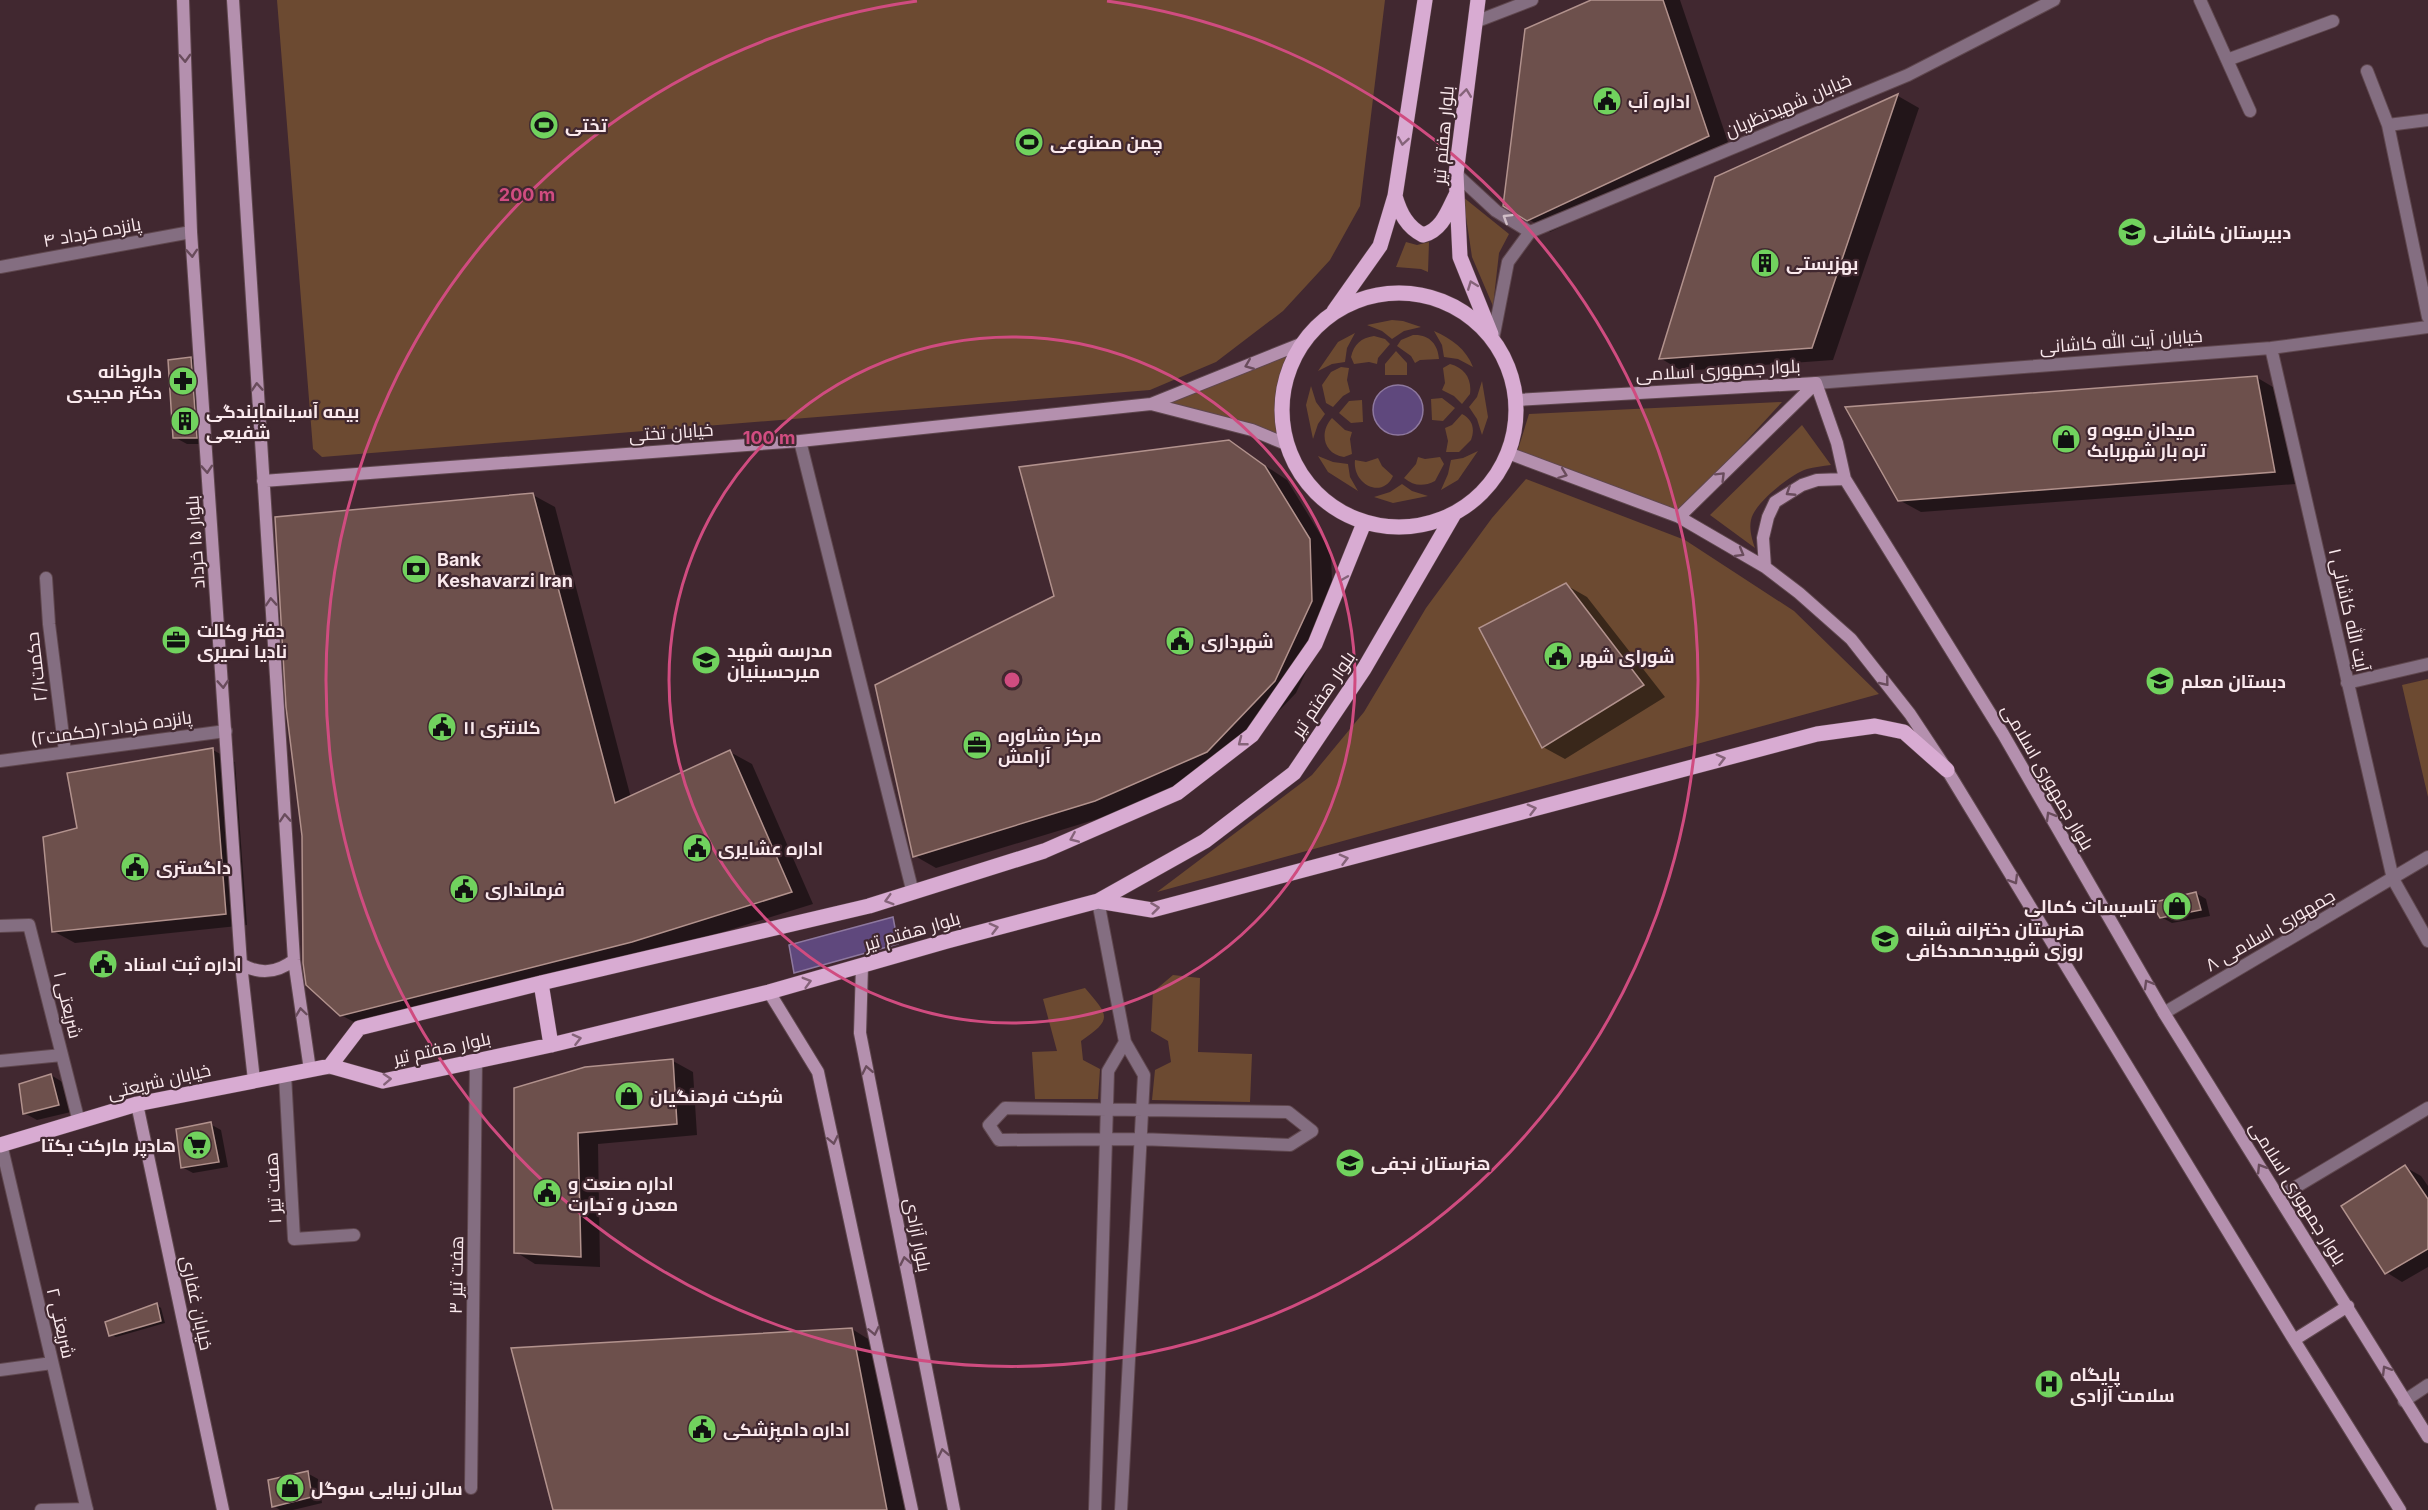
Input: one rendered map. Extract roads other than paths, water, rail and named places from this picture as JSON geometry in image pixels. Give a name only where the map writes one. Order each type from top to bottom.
[{"type":"main road","name":"بلوار هفتم تیر","points":[[1332,314],[1380,246],[1395,196],[1425,0]]},
{"type":"main road","name":"بلوار هفتم تیر","points":[[1478,0],[1456,174],[1461,257],[1493,339]]},
{"type":"main road","points":[[1395,196],[1399,209],[1412,230],[1424,235],[1433,233],[1444,219],[1457,192]]},
{"type":"main road","points":[[1400,293],[1435,298],[1467,315],[1493,339],[1506,362],[1514,386],[1516,400],[1514,433],[1508,453],[1495,477],[1477,498],[1454,514],[1425,525],[1395,528],[1364,523],[1341,513],[1315,493],[1296,467],[1286,444],[1281,409],[1287,374],[1303,343],[1316,327],[1332,314],[1364,298],[1400,293]]},
{"type":"main road","name":"بلوار هفتم تیر","points":[[1364,523],[1315,644],[1252,735],[1177,793],[1044,851],[914,893],[809,922],[541,983],[358,1028],[330,1066],[383,1081],[550,1045],[769,992],[947,940],[1098,901],[1205,841],[1294,773],[1364,669],[1454,514]]},
{"type":"main road","points":[[1098,901],[1152,910],[1817,734],[1875,726],[1904,732],[1947,770]]},
{"type":"main road","points":[[541,983],[550,1045]]},
{"type":"main road","name":"خیابان شریعتی","points":[[0,1144],[136,1104],[330,1066]]},
{"type":"street","name":"بلوار ۱۵ خرداد","points":[[183,0],[191,232],[241,964],[254,1080]]},
{"type":"street","points":[[233,0],[294,960],[309,1070]]},
{"type":"street","points":[[1475,22],[1532,0]]},
{"type":"street","name":"خیابان شهیدنظریان","points":[[1530,232],[1908,75],[2054,0]]},
{"type":"street","points":[[2200,0],[2250,111]]},
{"type":"street","points":[[2227,60],[2333,21]]},
{"type":"street","points":[[2367,71],[2388,125],[2428,317]]},
{"type":"street","points":[[2388,125],[2428,120]]},
{"type":"street","points":[[1456,174],[1496,211],[1530,232],[1508,262],[1493,339]]},
{"type":"street","name":"پانزده خرداد ۴","points":[[0,267],[191,232]]},
{"type":"street","name":"خیابان آیت الله کاشانی","points":[[1816,383],[2271,348],[2428,327]]},
{"type":"street","points":[[1152,404],[1303,343]]},
{"type":"street","name":"آیت الله کاشانی ۱","points":[[2271,348],[2393,879],[2428,941]]},
{"type":"street","points":[[1679,517],[1816,383]]},
{"type":"street","name":"بلوار جمهوری اسلامی","points":[[1516,400],[1816,383],[1837,443],[1845,479],[2003,734],[2164,1013],[2428,1437]]},
{"type":"street","points":[[1152,404],[1252,430],[1286,444]]},
{"type":"street","name":"خیابان تختی","points":[[263,481],[800,441],[1152,404]]},
{"type":"street","points":[[800,441],[914,893]]},
{"type":"street","points":[[1508,453],[1679,517],[1765,567],[1799,593],[1851,639],[1910,714],[1947,770],[2400,1510]]},
{"type":"street","points":[[1765,567],[1763,538],[1768,517],[1775,502],[1802,485],[1817,480],[1845,479]]},
{"type":"street","name":"حکمت۲/۱","points":[[46,578],[49,624],[65,752]]},
{"type":"street","points":[[2347,683],[2428,664]]},
{"type":"street","name":"پانزده خرداد۲(حکمت۲)","points":[[0,761],[226,731]]},
{"type":"street","name":"جمهوری اسلامی ۸","points":[[2164,1013],[2428,857]]},
{"type":"street","points":[[1098,901],[1125,1042],[1144,1075],[1121,1510]]},
{"type":"street","name":"شریعتی ۱","points":[[0,926],[29,925],[79,1122]]},
{"type":"street","points":[[241,964],[251,970],[262,972],[285,967],[294,960]]},
{"type":"street","name":"بلوار آزادی","points":[[862,966],[860,1033],[954,1510]]},
{"type":"street","points":[[769,992],[818,1072],[912,1510]]},
{"type":"street","points":[[1095,1510],[1108,1071],[1125,1042]]},
{"type":"street","points":[[0,1061],[62,1055]]},
{"type":"street","name":"هفت تیر ۳","points":[[471,1488],[476,1061]]},
{"type":"street","name":"هفت تیر ۱","points":[[285,1075],[294,1239],[354,1235]]},
{"type":"street","name":"خیابان غفاری","points":[[136,1104],[224,1510]]},
{"type":"street","points":[[1005,1108],[1107,1109],[1288,1112],[1312,1131],[1290,1145],[1106,1138],[999,1140],[989,1125],[1005,1108]]},
{"type":"street","points":[[2279,1197],[2428,1108]]},
{"type":"street","name":"شریعتی ۲","points":[[0,1144],[87,1509]]},
{"type":"street","points":[[2294,1340],[2348,1306]]},
{"type":"street","points":[[0,1370],[52,1363]]},
{"type":"street","points":[[2404,1401],[2428,1385]]},
{"type":"street","points":[[41,1510],[87,1509]]},
{"type":"place","name":"اداره آب","points":[[1607,101]]},
{"type":"place","name":"تختی","points":[[544,125]]},
{"type":"place","name":"چمن مصنوعی","points":[[1029,142]]},
{"type":"place","name":"دبیرستان کاشانی","points":[[2132,232]]},
{"type":"place","name":"بهزیستی","points":[[1765,263]]},
{"type":"place","name":"داروخانه دکتر مجیدی","points":[[183,381]]},
{"type":"place","name":"بیمه آسیانمایندگی شفیعی","points":[[185,421]]},
{"type":"place","name":"میدان میوه و تره بار شهربابک","points":[[2066,439]]},
{"type":"place","name":"Bank Keshavarzi Iran","points":[[416,569]]},
{"type":"place","name":"دفتر وکالت نادیا نصیری","points":[[176,640]]},
{"type":"place","name":"شهرداری","points":[[1180,641]]},
{"type":"place","name":"شورای شهر","points":[[1558,656]]},
{"type":"place","name":"مدرسه شهید میرحسینیان","points":[[706,660]]},
{"type":"place","name":"دبستان معلم","points":[[2160,681]]},
{"type":"place","name":"کلانتری ۱۱","points":[[442,727]]},
{"type":"place","name":"مرکز مشاوره آرامش","points":[[977,745]]},
{"type":"place","name":"اداره عشایری","points":[[697,848]]},
{"type":"place","name":"داگستری","points":[[135,867]]},
{"type":"place","name":"فرمانداری","points":[[464,889]]},
{"type":"place","name":"تاسیسات کمالی","points":[[2177,906]]},
{"type":"place","name":"هنرستان دخترانه شبانه روزی شهیدمحمدکافی","points":[[1885,939]]},
{"type":"place","name":"اداره ثبت اسناد","points":[[103,964]]},
{"type":"place","name":"شرکت فرهنگیان","points":[[629,1096]]},
{"type":"place","name":"هادپر مارکت یکتا","points":[[197,1145]]},
{"type":"place","name":"هنرستان نجفی","points":[[1350,1163]]},
{"type":"place","name":"اداره صنعت و معدن و تجارت","points":[[547,1193]]},
{"type":"place","name":"پایگاه سلامت آزادی","points":[[2049,1384]]},
{"type":"place","name":"اداره دامپزشکی","points":[[702,1429]]},
{"type":"place","name":"سالن زیبایی سوگل","points":[[290,1488]]}]
